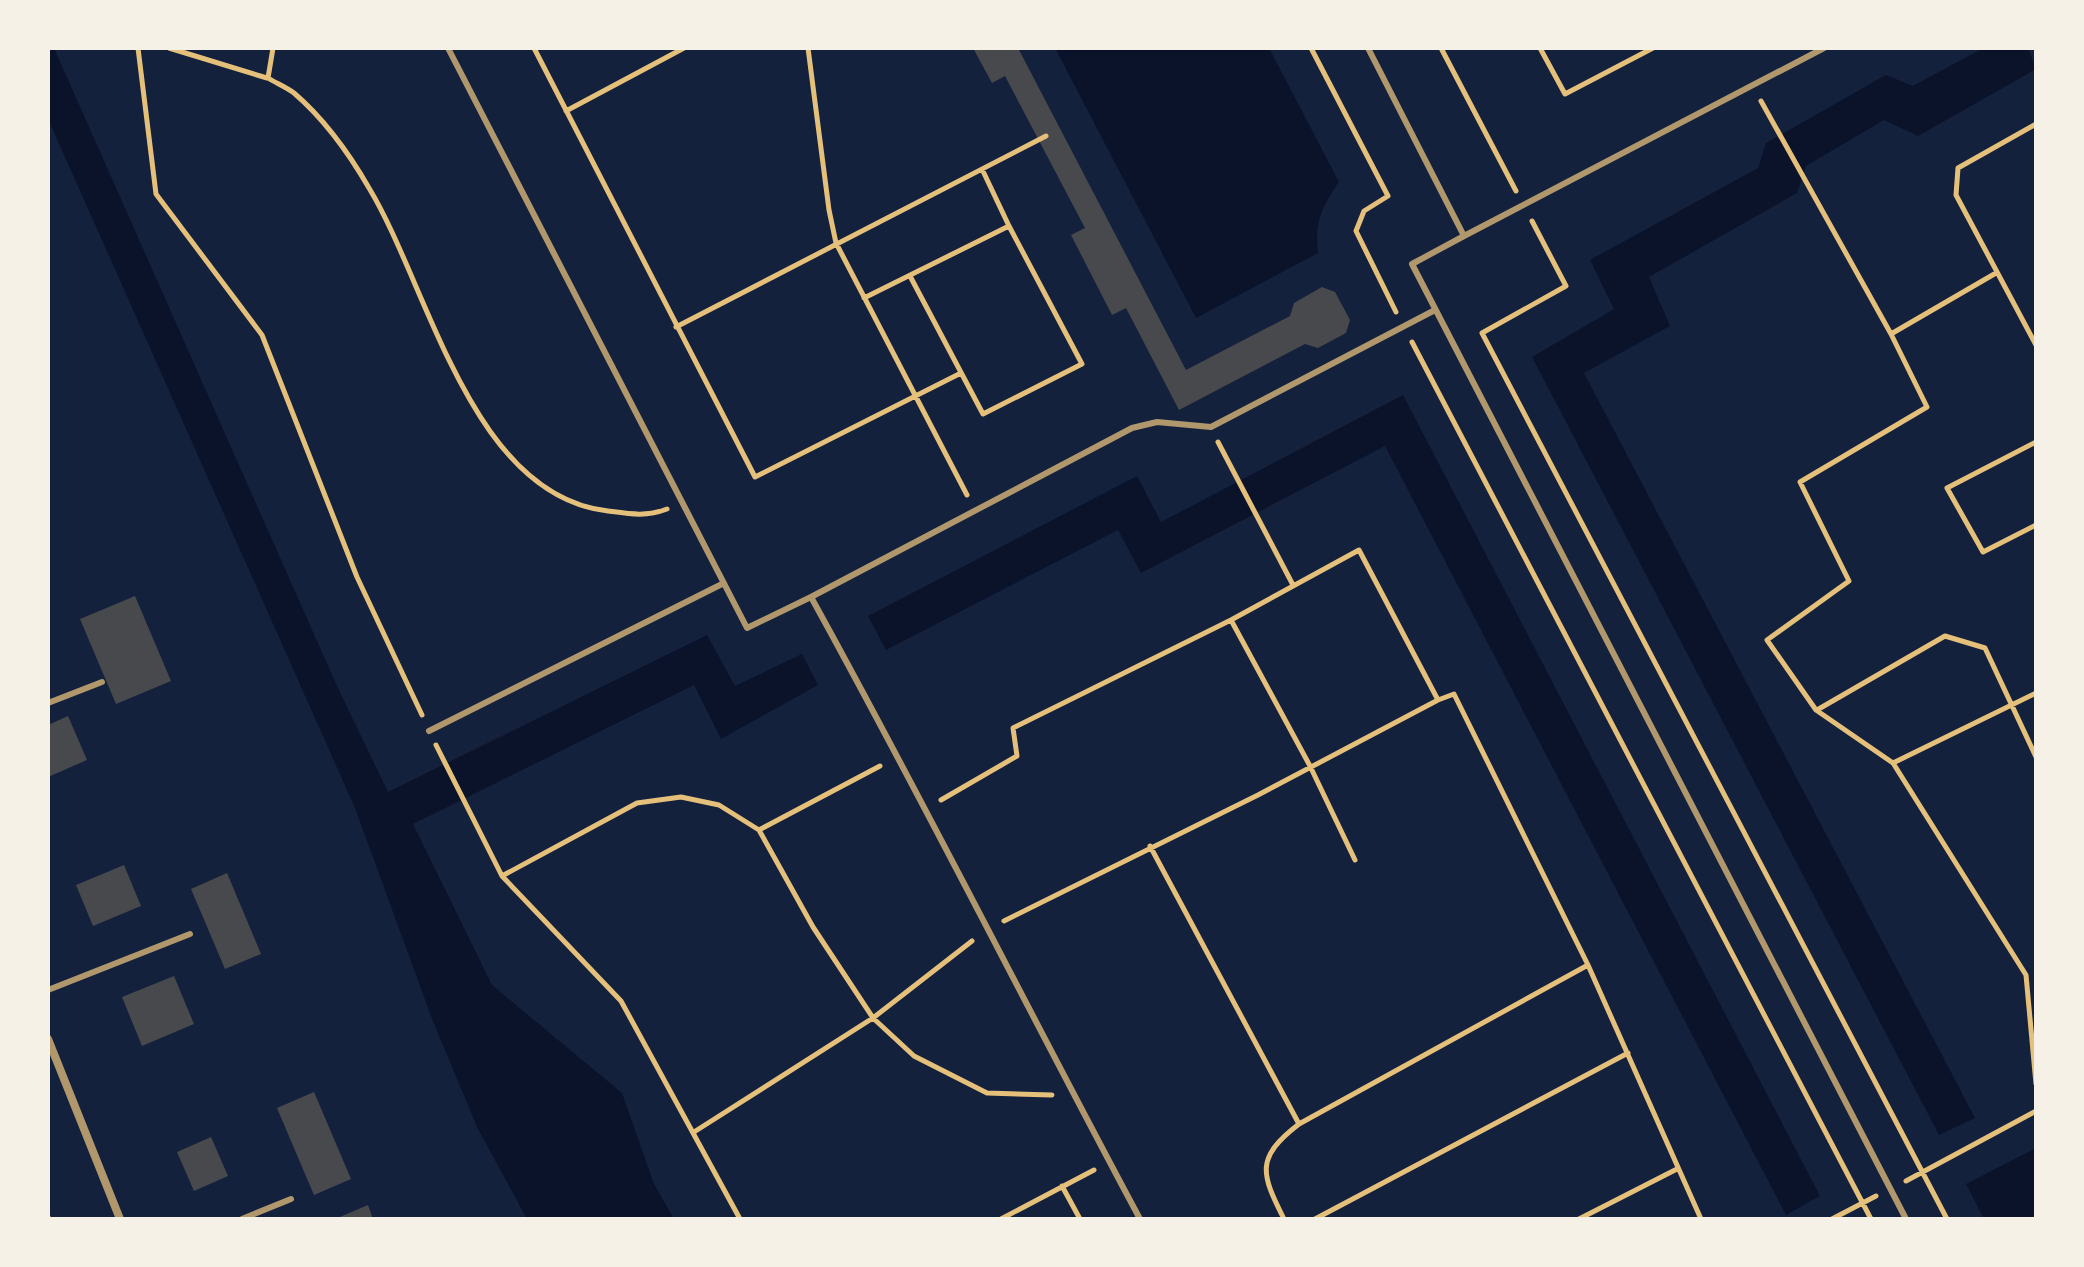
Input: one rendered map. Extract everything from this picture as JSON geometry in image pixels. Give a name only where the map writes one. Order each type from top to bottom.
[{"type":"street","points":[[48,1039],[120,1219]]},
{"type":"lane","points":[[448,48],[747,628],[1132,428],[1157,422],[1211,427],[1435,310]]},
{"type":"lane","points":[[1368,48],[1464,236]]},
{"type":"lane","points":[[1824,48],[1412,264],[1906,1219]]},
{"type":"lane","points":[[429,731],[724,583]]},
{"type":"lane","points":[[811,597],[899,756],[1073,1096],[1140,1219]]},
{"type":"lane","points":[[48,703],[102,682]]},
{"type":"lane","points":[[48,990],[190,934]]},
{"type":"lane","points":[[242,1219],[291,1199]]},
{"type":"path","points":[[138,48],[156,194],[262,335],[357,577],[429,731],[502,876],[621,1001],[740,1219]]},
{"type":"path","points":[[169,48],[268,78],[293,93],[330,132],[370,189],[461,385],[494,439],[539,485],[590,509],[648,516],[683,504]]},
{"type":"path","points":[[268,78],[273,48]]},
{"type":"path","points":[[534,48],[755,477],[961,373]]},
{"type":"path","points":[[566,111],[684,48]]},
{"type":"path","points":[[808,48],[836,243],[975,510]]},
{"type":"path","points":[[1311,48],[1388,196],[1364,211],[1356,231],[1403,327],[1871,1219]]},
{"type":"path","points":[[1441,48],[1566,286],[1482,333],[1947,1219]]},
{"type":"path","points":[[1540,48],[1565,94],[1653,48]]},
{"type":"path","points":[[1753,86],[1891,334],[1927,407],[1800,482],[1849,581],[1767,640],[1816,710],[1893,763],[2026,975],[2036,1084]]},
{"type":"path","points":[[2036,124],[1958,168],[1956,195],[2036,345]]},
{"type":"path","points":[[676,327],[1046,136]]},
{"type":"path","points":[[910,276],[983,414],[1082,364],[982,169]]},
{"type":"path","points":[[864,298],[1009,226]]},
{"type":"path","points":[[1891,334],[1996,273]]},
{"type":"path","points":[[2036,442],[1947,488],[1983,552],[2036,525]]},
{"type":"path","points":[[1230,464],[1293,585]]},
{"type":"path","points":[[926,808],[1017,756],[1013,728],[1231,620],[1359,550],[1438,700]]},
{"type":"path","points":[[1231,620],[1310,766],[1355,860]]},
{"type":"path","points":[[1816,710],[1945,636],[1985,648],[2036,757]]},
{"type":"path","points":[[1893,763],[2036,693]]},
{"type":"path","points":[[694,1132],[873,1018],[988,929],[1454,694],[1588,965],[1701,1219]]},
{"type":"path","points":[[759,830],[899,756]]},
{"type":"path","points":[[502,876],[637,803],[681,797],[719,805],[759,830],[813,927],[873,1018],[914,1056],[987,1093],[1073,1096]]},
{"type":"path","points":[[1150,846],[1299,1124]]},
{"type":"path","points":[[1284,1219],[1272,1195],[1265,1170],[1277,1141],[1299,1124],[1588,965]]},
{"type":"path","points":[[2026,975],[2036,971]]},
{"type":"path","points":[[1315,1219],[1629,1053]]},
{"type":"path","points":[[1832,1219],[2036,1111]]},
{"type":"path","points":[[1001,1219],[1109,1162]]},
{"type":"path","points":[[1579,1219],[1677,1169]]},
{"type":"path","points":[[1062,1186],[1080,1219]]},
{"type":"water","points":[[48,48],[54,48],[337,686],[388,792],[707,635],[735,686],[802,654],[818,685],[721,739],[694,685],[413,824],[492,985],[622,1093],[654,1184],[674,1219],[527,1219],[477,1127],[432,1019],[355,808],[48,119]]},
{"type":"water","points":[[1055,48],[1269,48],[1339,182],[1321,215],[1317,232],[1318,253],[1196,318]]},
{"type":"water","points":[[1983,48],[2028,48],[2036,69],[1918,136],[1884,120],[1806,166],[1797,193],[1649,277],[1670,326],[1584,373],[1975,1118],[1939,1135],[1532,357],[1614,309],[1590,260],[1758,168],[1766,143],[1886,75],[1913,86]]},
{"type":"water","points":[[1403,395],[1820,1196],[1786,1215],[1385,446],[1141,573],[1118,530],[886,650],[868,616],[1137,476],[1161,522]]},
{"type":"water","points":[[2036,1148],[2036,1219],[1984,1219],[1966,1184]]},
{"type":"building","points":[[973,48],[1018,48],[1186,370],[1290,316],[1294,303],[1322,287],[1335,292],[1350,320],[1346,333],[1318,348],[1305,344],[1179,410],[1126,308],[1112,315],[1071,235],[1085,228],[1005,76],[992,83]]},
{"type":"building","points":[[135,596],[171,681],[116,704],[80,619]]},
{"type":"building","points":[[68,716],[87,760],[48,777],[48,725]]},
{"type":"building","points":[[124,865],[141,906],[93,926],[76,885]]},
{"type":"building","points":[[227,873],[261,954],[225,969],[191,889]]},
{"type":"building","points":[[174,976],[194,1024],[142,1046],[122,997]]},
{"type":"building","points":[[314,1092],[351,1179],[314,1195],[277,1108]]},
{"type":"building","points":[[211,1137],[228,1176],[194,1191],[177,1152]]},
{"type":"building","points":[[368,1205],[373,1219],[335,1219]]}]
